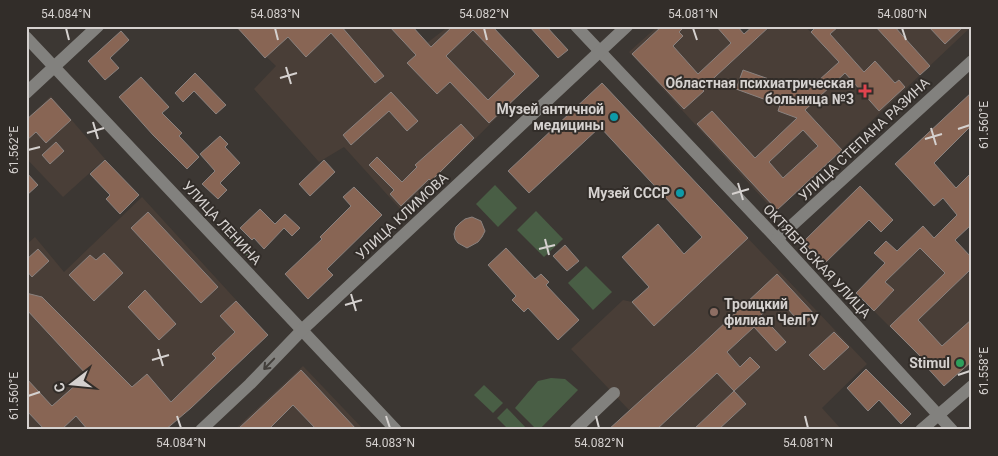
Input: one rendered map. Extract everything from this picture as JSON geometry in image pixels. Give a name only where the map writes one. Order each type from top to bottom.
[{"type":"street","points":[[26,93],[98,26]]},
{"type":"street","name":"ОКТЯБРЬСКАЯ УЛИЦА","points":[[576,26],[777,239],[952,430]]},
{"type":"street","name":"УЛИЦА КЛИМОВА","points":[[201,430],[250,384],[303,329],[627,26]]},
{"type":"street","name":"УЛИЦА ЛЕНИНА","points":[[26,37],[303,329],[396,430]]},
{"type":"street","name":"УЛИЦА СТЕПАНА РАЗИНА","points":[[777,239],[972,61]]},
{"type":"street","points":[[921,430],[972,386]]},
{"type":"street","points":[[575,430],[614,394]]},
{"type":"shaded area","points":[[234,26],[412,26],[427,43],[449,26],[492,26],[539,76],[402,211],[344,147],[319,162],[254,89],[276,66]]},
{"type":"shaded area","points":[[658,26],[737,26],[752,43],[771,26],[804,26],[811,32],[817,26],[972,26],[775,212],[629,52]]},
{"type":"shaded area","points":[[51,96],[105,159],[63,197],[26,158],[26,119]]},
{"type":"shaded area","points":[[142,197],[268,335],[167,430],[26,430],[26,245],[35,237],[64,272]]},
{"type":"shaded area","name":"Троицкий филиал ЧелГУ","points":[[726,215],[867,364],[822,408],[842,430],[608,430],[629,410],[571,349],[623,300],[632,302]]},
{"type":"shaded area","points":[[923,226],[972,277],[972,363],[944,386],[914,351],[856,293]]},
{"type":"shaded area","points":[[303,366],[364,430],[234,430]]},
{"type":"green space","points":[[495,185],[517,208],[498,227],[476,204]]},
{"type":"green space","points":[[536,211],[563,239],[544,257],[517,230]]},
{"type":"green space","points":[[228,226],[260,260],[255,265],[223,232]]},
{"type":"green space","points":[[586,266],[612,292],[593,310],[568,283]]},
{"type":"green space","points":[[551,378],[565,379],[578,390],[537,430],[515,408],[538,381]]},
{"type":"green space","points":[[484,385],[503,403],[493,413],[474,395]]},
{"type":"green space","points":[[507,408],[528,430],[509,430],[497,418]]},
{"type":"building","points":[[236,26],[341,26],[384,76],[375,83],[331,33],[306,57],[288,37],[265,58]]},
{"type":"building","points":[[389,26],[412,26],[431,47],[453,26],[492,26],[539,76],[489,123],[450,82],[437,94],[407,63],[416,55]],"holes":[[[473,30],[515,74],[488,100],[446,56]]]},
{"type":"building","points":[[529,26],[546,26],[568,50],[558,58]]},
{"type":"building","points":[[662,26],[685,26],[679,32],[683,36],[673,46],[698,74],[731,43],[716,26],[737,26],[744,34],[753,26],[770,26],[702,89],[704,91],[684,109],[632,54]]},
{"type":"building","points":[[817,26],[839,26],[830,34],[864,72],[875,61],[895,83],[899,80],[905,87],[879,111],[845,73],[805,110],[842,150],[777,210],[697,124],[712,111],[755,158],[797,118],[778,111],[780,105],[736,89],[743,70],[786,85],[787,82],[808,90],[839,62],[811,32]],"holes":[[[803,130],[818,146],[783,178],[769,162]]]},
{"type":"building","points":[[875,26],[894,26],[930,66],[920,75]]},
{"type":"building","points":[[928,26],[964,26],[945,44]]},
{"type":"building","points":[[121,31],[129,40],[110,58],[119,68],[105,80],[88,61]]},
{"type":"building","points":[[195,73],[226,105],[216,114],[194,91],[183,102],[175,93]]},
{"type":"building","points":[[141,77],[169,107],[162,113],[182,133],[179,136],[199,157],[187,169],[119,97]]},
{"type":"building","points":[[602,83],[748,238],[654,326],[632,302],[649,287],[622,257],[658,224],[684,254],[702,237],[600,127],[529,193],[508,171]]},
{"type":"building","points":[[391,92],[418,121],[407,131],[389,111],[351,145],[343,135]]},
{"type":"building","points":[[972,92],[972,125],[934,163],[956,188],[972,172],[972,224],[955,240],[972,258],[972,268],[918,320],[942,346],[972,319],[972,361],[944,386],[923,363],[925,361],[890,326],[945,273],[920,248],[885,282],[894,290],[874,311],[856,293],[885,263],[874,253],[886,241],[897,251],[923,226],[934,238],[957,215],[943,198],[934,206],[895,164]]},
{"type":"building","points":[[51,98],[71,120],[46,143],[36,132],[26,141],[26,120]]},
{"type":"building","points":[[461,124],[474,138],[431,181],[429,179],[401,206],[390,194],[394,190],[369,165],[377,157],[402,182],[417,167],[415,165]]},
{"type":"building","points":[[220,136],[228,144],[225,147],[240,163],[220,183],[227,190],[218,199],[202,184],[215,171],[200,154]]},
{"type":"building","points":[[56,142],[64,151],[50,164],[42,155]]},
{"type":"building","points":[[105,160],[139,195],[120,214],[106,199],[110,195],[90,174]]},
{"type":"building","points":[[324,160],[335,172],[310,196],[299,184]]},
{"type":"building","points":[[26,172],[38,185],[26,196]]},
{"type":"building","points":[[860,186],[893,220],[881,232],[869,220],[824,264],[803,242]]},
{"type":"building","points":[[354,187],[382,215],[327,269],[333,275],[308,299],[285,274],[322,239],[320,237],[351,206],[343,197]]},
{"type":"building","points":[[260,209],[275,224],[285,214],[300,228],[292,236],[284,228],[264,249],[254,238],[252,240],[240,228]]},
{"type":"building","points":[[148,212],[218,287],[201,303],[131,228]]},
{"type":"building","points":[[472,217],[481,221],[485,231],[478,242],[467,248],[458,243],[454,234],[456,227],[460,223]]},
{"type":"building","points":[[565,245],[579,261],[567,271],[553,256]]},
{"type":"building","points":[[506,248],[535,279],[541,274],[549,282],[546,285],[579,320],[558,340],[528,308],[524,312],[512,300],[516,296],[488,265]]},
{"type":"building","points":[[38,249],[49,261],[32,277],[26,270],[26,260]]},
{"type":"building","points":[[104,253],[123,273],[94,301],[69,275],[90,255],[96,260]]},
{"type":"building","points":[[777,274],[815,315],[803,326],[779,299],[761,315],[786,342],[776,351],[754,327],[727,352],[740,367],[750,357],[760,367],[734,391],[717,373],[656,430],[608,430],[695,351]]},
{"type":"building","points":[[145,290],[176,324],[159,340],[128,307]]},
{"type":"building","points":[[26,293],[42,297],[132,387],[147,374],[171,402],[216,358],[212,354],[235,332],[220,316],[236,301],[268,335],[165,430],[88,430],[76,416],[61,430],[45,430],[26,410],[26,378],[52,406],[87,375],[26,309]]},
{"type":"building","points":[[834,332],[849,347],[824,370],[809,355]]},
{"type":"building","points":[[866,369],[911,414],[901,424],[879,400],[868,411],[847,388]]},
{"type":"building","points":[[301,370],[357,430],[317,430],[293,405],[268,430],[237,430]]},
{"type":"building","points":[[734,391],[746,404],[718,430],[693,430]]},
{"type":"place","name":"Областная психиатрическая больница №3","points":[[865,91]]},
{"type":"place","name":"Музей античной медицины","points":[[614,117]]},
{"type":"place","name":"Музей СССР","points":[[680,193]]},
{"type":"place","name":"Троицкий филиал ЧелГУ","points":[[714,312]]},
{"type":"place","name":"Stimul","points":[[960,363]]}]
